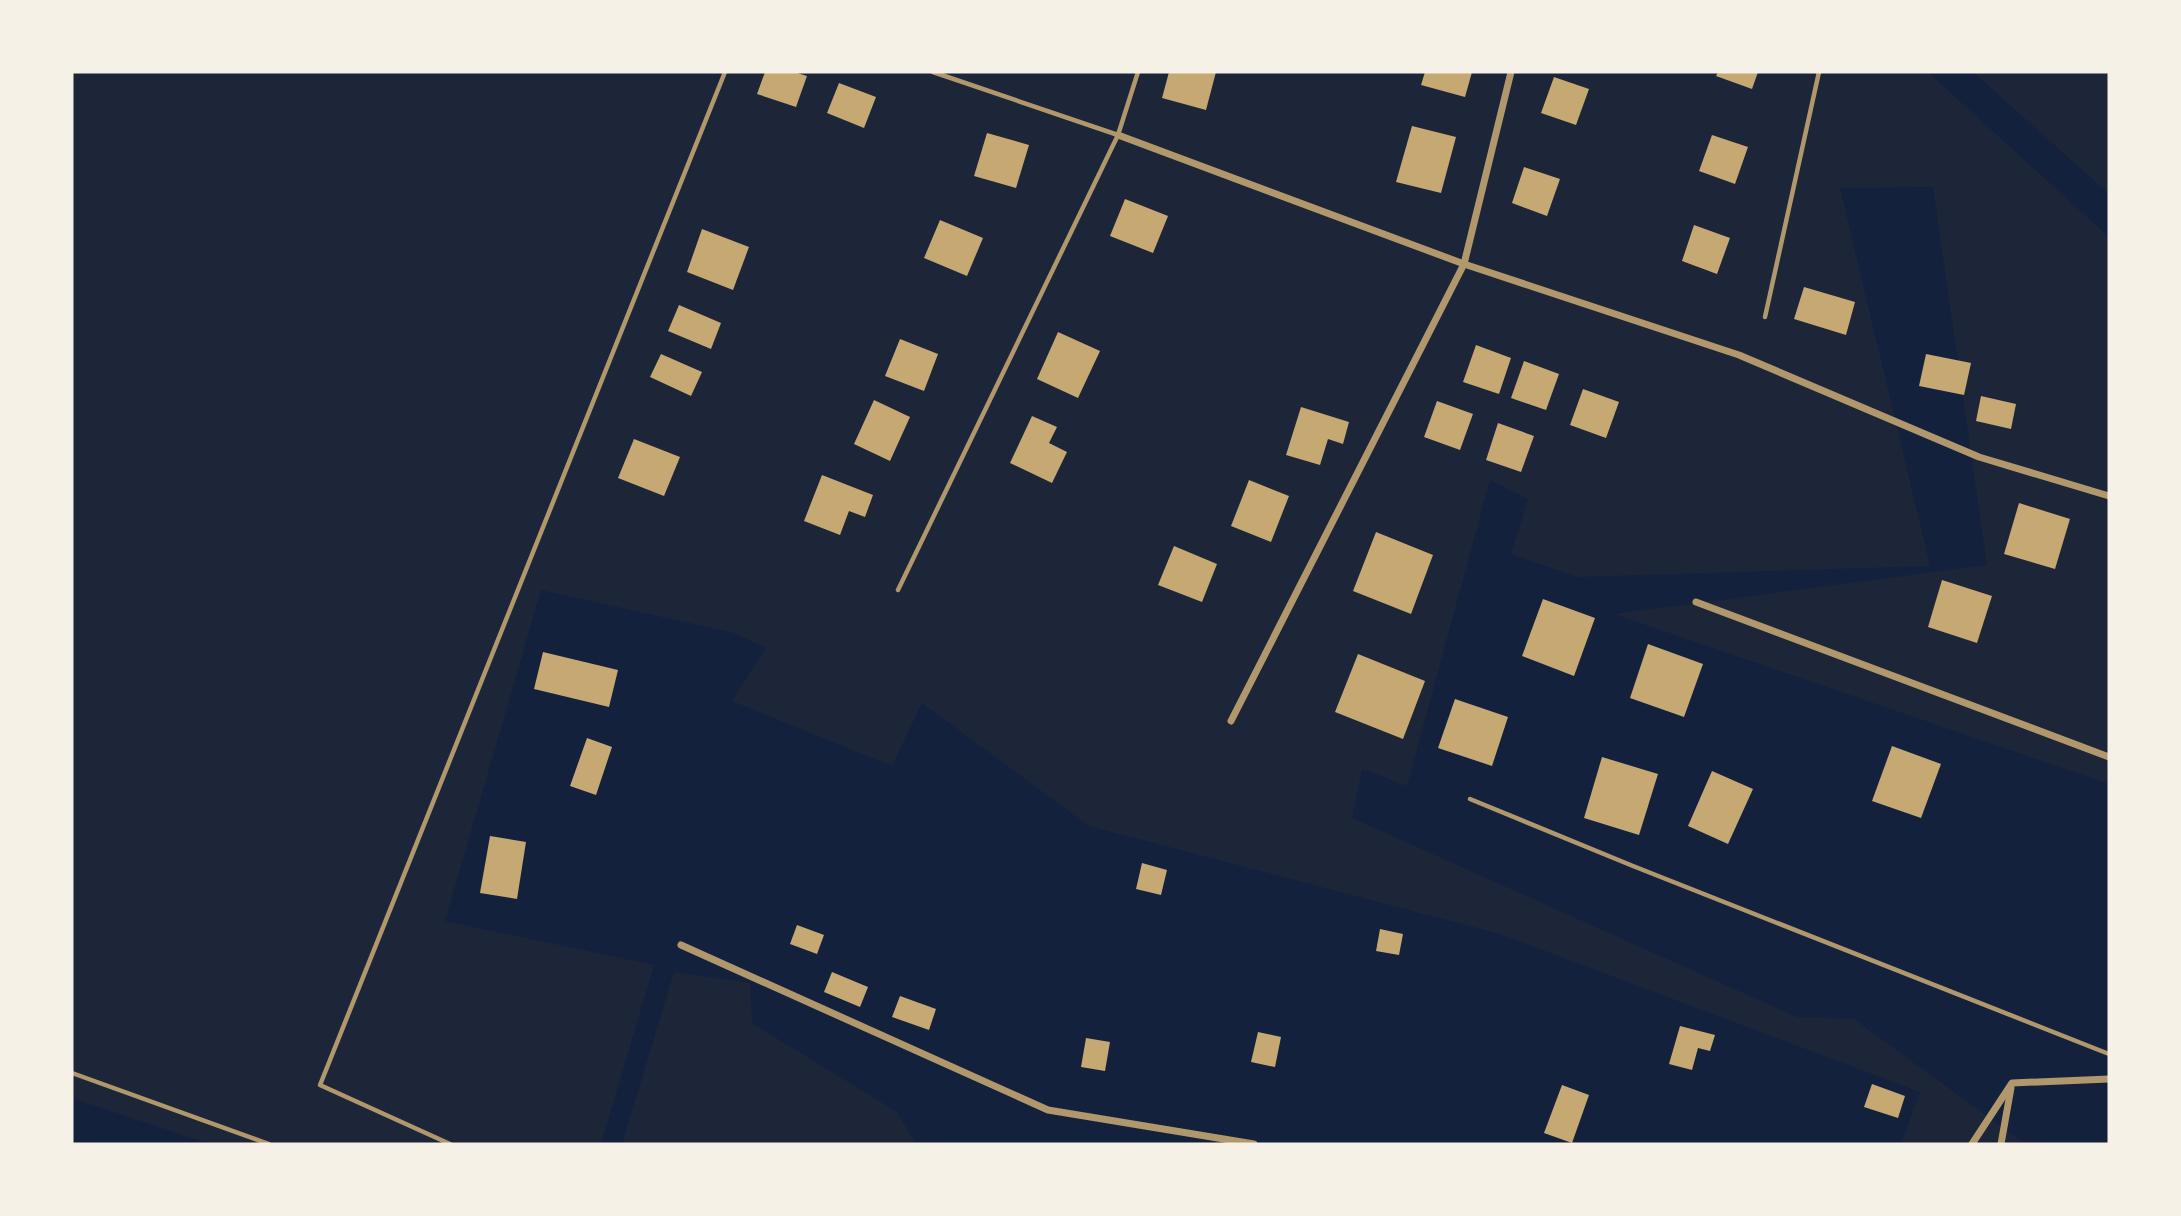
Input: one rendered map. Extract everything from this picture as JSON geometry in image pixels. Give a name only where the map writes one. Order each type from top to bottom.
[{"type":"street","points":[[1231,722],[1464,264],[1511,72]]},
{"type":"street","points":[[1118,135],[1464,264],[1739,355],[1979,457],[2109,496]]},
{"type":"street","points":[[1696,602],[2109,757]]},
{"type":"street","points":[[681,945],[1048,1110],[1254,1144]]},
{"type":"street","points":[[2012,1083],[2109,1079]]},
{"type":"street","points":[[1972,1144],[2012,1083]]},
{"type":"street","points":[[2001,1144],[2012,1083]]},
{"type":"lane","points":[[450,1144],[320,1085],[725,72]]},
{"type":"lane","points":[[933,72],[1118,135]]},
{"type":"lane","points":[[898,590],[1118,135],[1138,72]]},
{"type":"lane","points":[[1765,317],[1819,72]]},
{"type":"lane","points":[[1470,799],[2109,1054]]},
{"type":"lane","points":[[72,1073],[269,1144]]},
{"type":"shaded area","points":[[72,72],[1928,72],[2109,237],[2109,784],[1614,614],[1987,565],[1933,187],[1840,188],[1930,566],[1577,577],[1511,554],[1528,499],[1490,480],[1407,786],[1362,769],[1352,818],[1797,1017],[1854,1019],[2025,1144],[1901,1144],[1920,1092],[1500,934],[1089,826],[922,703],[892,766],[732,701],[766,648],[734,633],[541,590],[445,921],[654,965],[601,1144],[210,1144],[72,1098]]},
{"type":"shaded area","points":[[1973,72],[2109,72],[2109,194]]},
{"type":"shaded area","points":[[674,972],[750,983],[752,1023],[897,1112],[916,1144],[622,1144]]},
{"type":"building","points":[[765,72],[794,72],[807,76],[796,107],[757,94]]},
{"type":"building","points":[[1169,72],[1216,72],[1206,110],[1162,98]]},
{"type":"building","points":[[1425,72],[1472,72],[1465,97],[1421,85]]},
{"type":"building","points":[[1718,72],[1758,72],[1752,89],[1716,76]]},
{"type":"building","points":[[1554,77],[1589,89],[1576,125],[1541,113]]},
{"type":"building","points":[[839,83],[876,97],[864,128],[827,113]]},
{"type":"building","points":[[1412,126],[1456,137],[1441,193],[1396,182]]},
{"type":"building","points":[[987,133],[1029,145],[1016,188],[974,176]]},
{"type":"building","points":[[1712,135],[1748,147],[1735,184],[1699,171]]},
{"type":"building","points":[[1524,167],[1560,179],[1547,216],[1512,203]]},
{"type":"building","points":[[1125,199],[1168,216],[1153,253],[1110,236]]},
{"type":"building","points":[[940,220],[983,238],[967,276],[924,258]]},
{"type":"building","points":[[1694,225],[1730,238],[1717,274],[1682,261]]},
{"type":"building","points":[[702,229],[749,247],[733,290],[687,272]]},
{"type":"building","points":[[1804,287],[1855,302],[1846,335],[1794,319]]},
{"type":"building","points":[[679,305],[721,323],[711,349],[668,331]]},
{"type":"building","points":[[1058,332],[1100,351],[1078,398],[1037,379]]},
{"type":"building","points":[[900,339],[938,354],[924,391],[885,376]]},
{"type":"building","points":[[1476,345],[1511,358],[1499,394],[1463,382]]},
{"type":"building","points":[[661,354],[702,372],[691,396],[650,377]]},
{"type":"building","points":[[1926,354],[1971,363],[1964,395],[1919,386]]},
{"type":"building","points":[[1524,361],[1559,374],[1546,410],[1511,398]]},
{"type":"building","points":[[1583,389],[1619,402],[1606,438],[1570,425]]},
{"type":"building","points":[[1981,396],[2016,404],[2011,429],[1976,421]]},
{"type":"building","points":[[874,400],[910,417],[890,461],[854,444]]},
{"type":"building","points":[[1437,401],[1473,414],[1460,450],[1424,437]]},
{"type":"building","points":[[1301,407],[1349,422],[1343,444],[1328,439],[1320,465],[1286,455]]},
{"type":"building","points":[[1032,416],[1057,427],[1049,443],[1067,452],[1052,483],[1010,463]]},
{"type":"building","points":[[1498,423],[1534,436],[1521,472],[1486,460]]},
{"type":"building","points":[[634,439],[680,457],[664,496],[618,478]]},
{"type":"building","points":[[822,475],[873,495],[865,517],[849,511],[840,535],[804,521]]},
{"type":"building","points":[[1249,480],[1289,496],[1271,542],[1231,526]]},
{"type":"building","points":[[2019,503],[2070,519],[2055,569],[2004,554]]},
{"type":"building","points":[[1376,532],[1433,555],[1411,614],[1353,591]]},
{"type":"building","points":[[1174,546],[1217,564],[1202,602],[1158,585]]},
{"type":"building","points":[[1942,580],[1992,596],[1977,643],[1928,627]]},
{"type":"building","points":[[1543,599],[1595,618],[1574,676],[1522,656]]},
{"type":"building","points":[[1648,644],[1703,664],[1684,717],[1630,698]]},
{"type":"building","points":[[543,652],[618,670],[609,707],[534,689]]},
{"type":"building","points":[[1358,654],[1425,681],[1403,739],[1335,712]]},
{"type":"building","points":[[1455,699],[1508,717],[1492,766],[1438,748]]},
{"type":"building","points":[[587,738],[612,747],[596,795],[570,786]]},
{"type":"building","points":[[1892,746],[1941,764],[1921,818],[1872,801]]},
{"type":"building","points":[[1602,757],[1658,774],[1639,835],[1584,818]]},
{"type":"building","points":[[1712,771],[1753,789],[1728,844],[1688,826]]},
{"type":"building","points":[[490,836],[526,842],[517,899],[480,893]]},
{"type":"building","points":[[1142,863],[1167,870],[1161,895],[1136,889]]},
{"type":"building","points":[[797,925],[824,935],[817,954],[790,944]]},
{"type":"building","points":[[1380,929],[1403,934],[1399,955],[1376,951]]},
{"type":"building","points":[[832,972],[868,987],[860,1007],[824,992]]},
{"type":"building","points":[[900,996],[936,1009],[929,1030],[892,1017]]},
{"type":"building","points":[[1680,1026],[1715,1035],[1710,1051],[1698,1048],[1692,1070],[1669,1064]]},
{"type":"building","points":[[1258,1032],[1281,1037],[1275,1067],[1251,1062]]},
{"type":"building","points":[[1086,1038],[1110,1042],[1105,1071],[1081,1067]]},
{"type":"building","points":[[1872,1084],[1905,1096],[1898,1118],[1864,1107]]},
{"type":"building","points":[[1562,1085],[1589,1095],[1572,1143],[1544,1133]]}]
